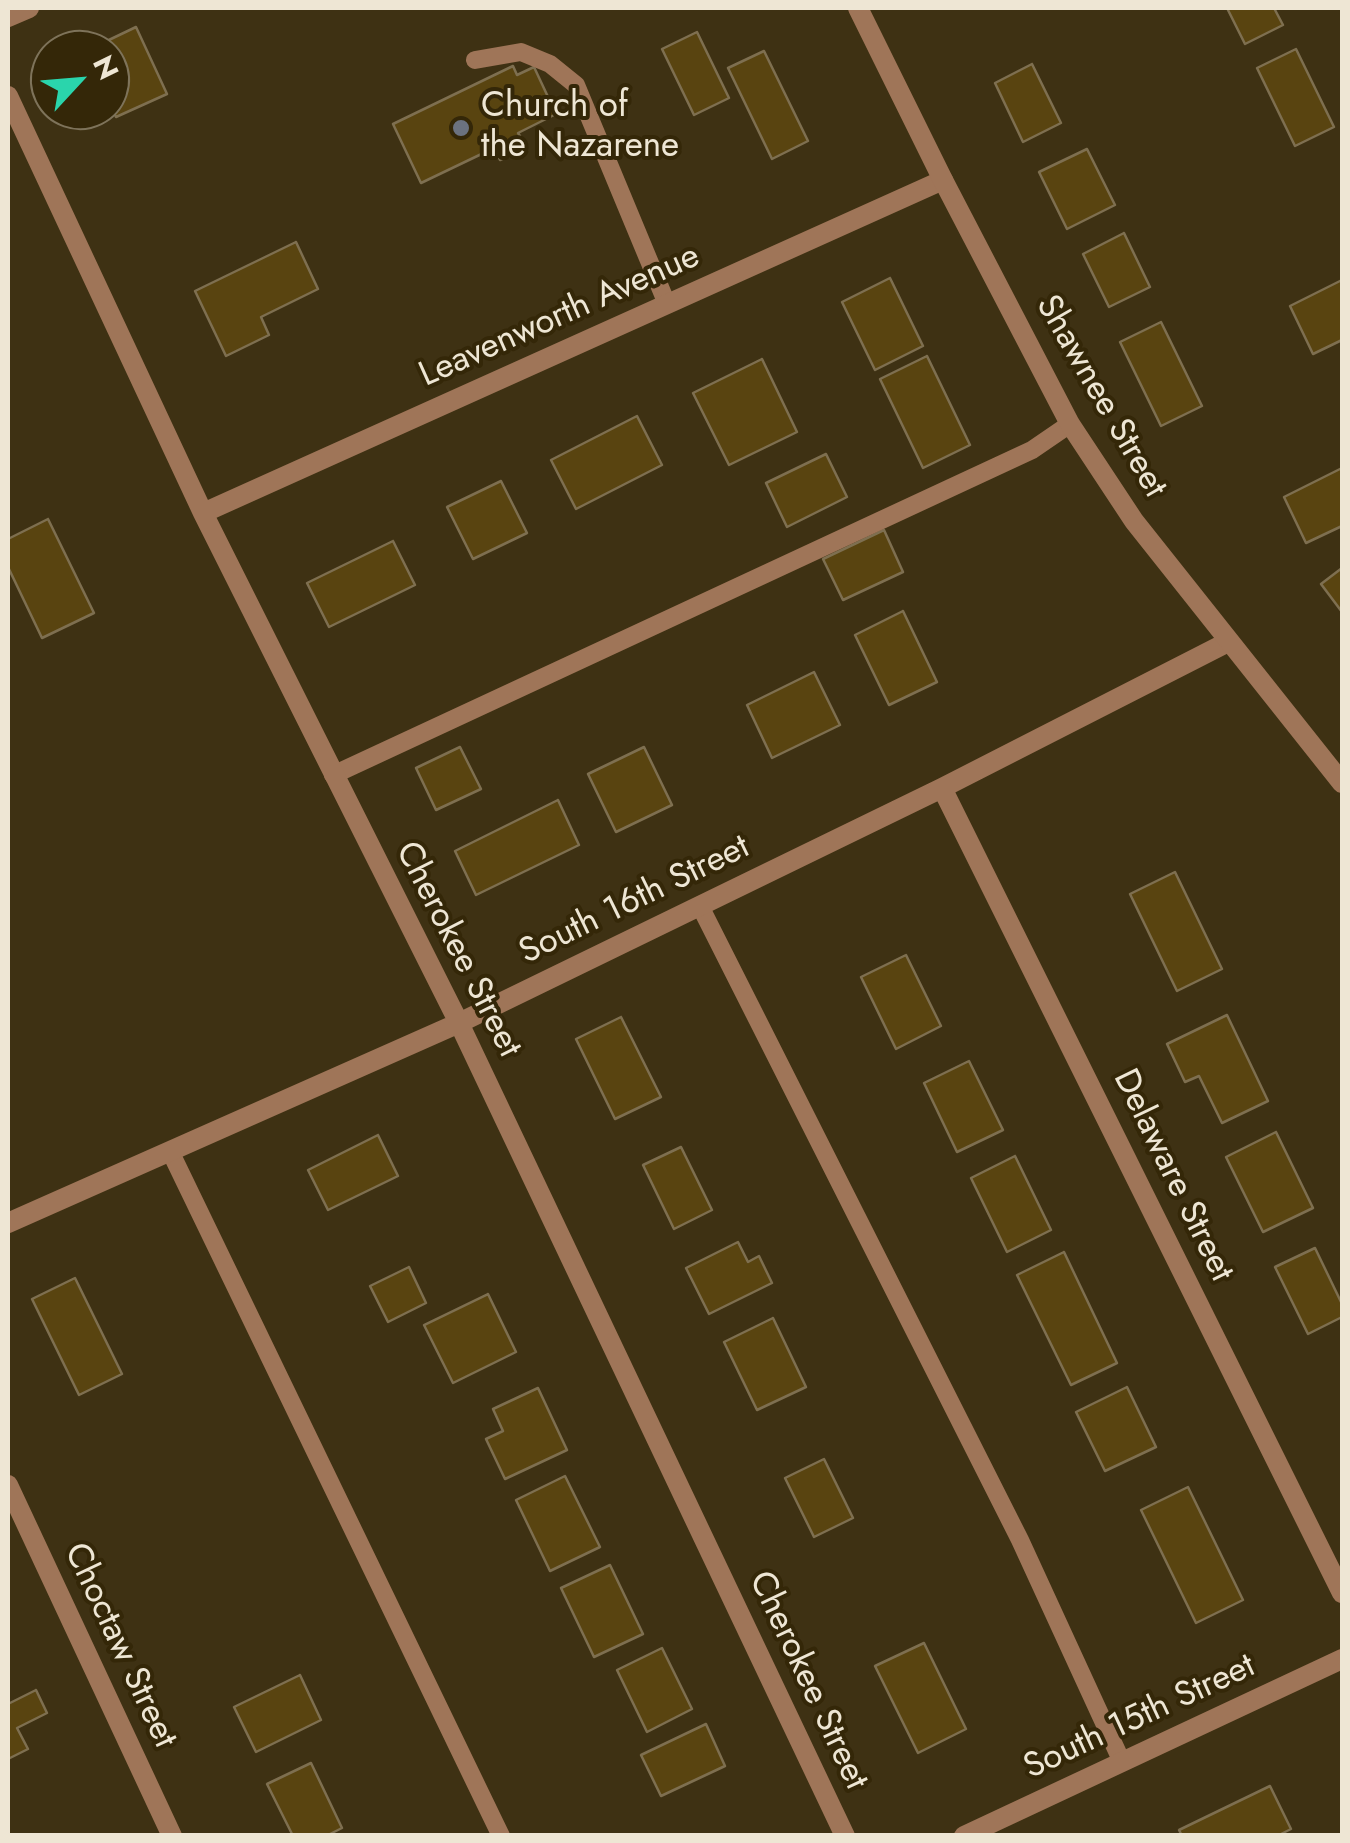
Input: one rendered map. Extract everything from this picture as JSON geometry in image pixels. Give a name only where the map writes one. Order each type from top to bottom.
[{"type":"street","points":[[8,18],[28,8]]},
{"type":"street","name":"Shawnee Street","points":[[858,8],[1070,424],[1134,521],[1342,783]]},
{"type":"street","name":"Cherokee Street","points":[[8,96],[203,513],[459,1023],[844,1836]]},
{"type":"street","name":"Leavenworth Avenue","points":[[203,513],[943,180]]},
{"type":"street","name":"South 16th Street","points":[[8,1223],[459,1023],[942,788],[1228,642]]},
{"type":"street","name":"Delaware Street","points":[[942,788],[1342,1593]]},
{"type":"street","name":"Choctaw Street","points":[[8,1485],[172,1836]]},
{"type":"street","name":"South 15th Street","points":[[964,1836],[1342,1658]]},
{"type":"lane","points":[[475,60],[521,52],[550,64],[576,84],[667,304]]},
{"type":"lane","points":[[332,774],[1032,450],[1070,424]]},
{"type":"lane","points":[[700,906],[1020,1540],[1122,1762]]},
{"type":"lane","points":[[170,1151],[501,1836]]},
{"type":"building","points":[[1227,8],[1274,8],[1283,25],[1245,44]]},
{"type":"building","points":[[136,27],[167,94],[130,111],[130,30]]},
{"type":"building","points":[[697,32],[729,98],[694,115],[662,49]]},
{"type":"building","points":[[1296,49],[1334,127],[1295,146],[1257,68]]},
{"type":"building","points":[[764,51],[808,141],[772,159],[728,68]]},
{"type":"building","points":[[1032,64],[1061,123],[1023,142],[995,83]]},
{"type":"building","name":"Church of the Nazarene","points":[[513,66],[517,75],[534,67],[556,114],[518,133],[516,139],[521,150],[500,160],[494,148],[421,183],[393,124]]},
{"type":"building","points":[[1087,149],[1115,205],[1067,229],[1039,172]]},
{"type":"building","points":[[1124,233],[1150,287],[1109,307],[1083,254]]},
{"type":"building","points":[[296,242],[318,289],[261,317],[269,335],[226,356],[195,291]]},
{"type":"building","points":[[890,278],[923,346],[875,370],[842,302]]},
{"type":"building","points":[[1342,280],[1342,340],[1313,354],[1290,306]]},
{"type":"building","points":[[1161,322],[1202,406],[1161,426],[1120,342]]},
{"type":"building","points":[[927,356],[970,445],[923,468],[880,379]]},
{"type":"building","points":[[762,359],[797,432],[729,465],[693,393]]},
{"type":"building","points":[[637,416],[662,465],[576,509],[551,460]]},
{"type":"building","points":[[826,454],[847,497],[787,527],[766,483]]},
{"type":"building","points":[[1342,468],[1342,526],[1306,543],[1284,497]]},
{"type":"building","points":[[501,481],[527,533],[473,559],[447,507]]},
{"type":"building","points":[[48,519],[94,613],[42,638],[8,567],[8,539]]},
{"type":"building","points":[[884,530],[903,572],[843,600],[823,559]]},
{"type":"building","points":[[393,541],[415,585],[329,627],[307,583]]},
{"type":"building","points":[[1342,568],[1342,612],[1321,584]]},
{"type":"building","points":[[903,611],[937,682],[889,705],[855,635]]},
{"type":"building","points":[[814,672],[840,725],[772,758],[747,705]]},
{"type":"building","points":[[460,747],[481,789],[436,810],[416,768]]},
{"type":"building","points":[[644,747],[672,805],[616,832],[588,774]]},
{"type":"building","points":[[558,800],[579,845],[476,895],[455,851]]},
{"type":"building","points":[[1175,872],[1222,969],[1177,991],[1130,894]]},
{"type":"building","points":[[906,955],[941,1026],[896,1049],[861,977]]},
{"type":"building","points":[[1227,1015],[1268,1101],[1222,1123],[1199,1076],[1185,1082],[1167,1044]]},
{"type":"building","points":[[621,1017],[661,1097],[615,1119],[576,1039]]},
{"type":"building","points":[[969,1061],[1003,1130],[957,1152],[924,1083]]},
{"type":"building","points":[[1276,1132],[1313,1208],[1263,1232],[1226,1157]]},
{"type":"building","points":[[378,1135],[398,1176],[328,1210],[308,1170]]},
{"type":"building","points":[[681,1147],[712,1210],[674,1229],[643,1165]]},
{"type":"building","points":[[1015,1156],[1051,1230],[1007,1252],[971,1178]]},
{"type":"building","points":[[738,1242],[748,1262],[759,1256],[772,1283],[709,1314],[686,1268]]},
{"type":"building","points":[[1315,1248],[1342,1304],[1342,1317],[1308,1334],[1275,1267]]},
{"type":"building","points":[[1064,1252],[1117,1363],[1071,1385],[1017,1275]]},
{"type":"building","points":[[409,1267],[426,1303],[388,1322],[370,1286]]},
{"type":"building","points":[[75,1278],[122,1374],[79,1395],[32,1299]]},
{"type":"building","points":[[488,1294],[516,1352],[453,1383],[424,1325]]},
{"type":"building","points":[[773,1318],[806,1387],[757,1410],[724,1342]]},
{"type":"building","points":[[1127,1387],[1156,1447],[1105,1471],[1076,1412]]},
{"type":"building","points":[[538,1388],[567,1450],[505,1479],[486,1439],[503,1431],[493,1409]]},
{"type":"building","points":[[824,1459],[853,1518],[814,1537],[785,1478]]},
{"type":"building","points":[[565,1476],[600,1547],[550,1571],[516,1500]]},
{"type":"building","points":[[1188,1487],[1243,1600],[1196,1623],[1141,1510]]},
{"type":"building","points":[[610,1565],[643,1634],[594,1657],[561,1588]]},
{"type":"building","points":[[924,1643],[966,1729],[918,1753],[875,1666]]},
{"type":"building","points":[[662,1648],[692,1709],[647,1732],[617,1670]]},
{"type":"building","points":[[300,1675],[321,1720],[256,1752],[234,1707]]},
{"type":"building","points":[[36,1690],[47,1713],[17,1728],[28,1749],[8,1759],[8,1704]]},
{"type":"building","points":[[706,1724],[725,1766],[661,1796],[641,1755]]},
{"type":"building","points":[[311,1763],[342,1828],[326,1836],[293,1836],[267,1784]]},
{"type":"building","points":[[1270,1786],[1291,1829],[1277,1836],[1182,1836],[1179,1830]]},
{"type":"place","name":"Church of the Nazarene","points":[[461,128]]}]
